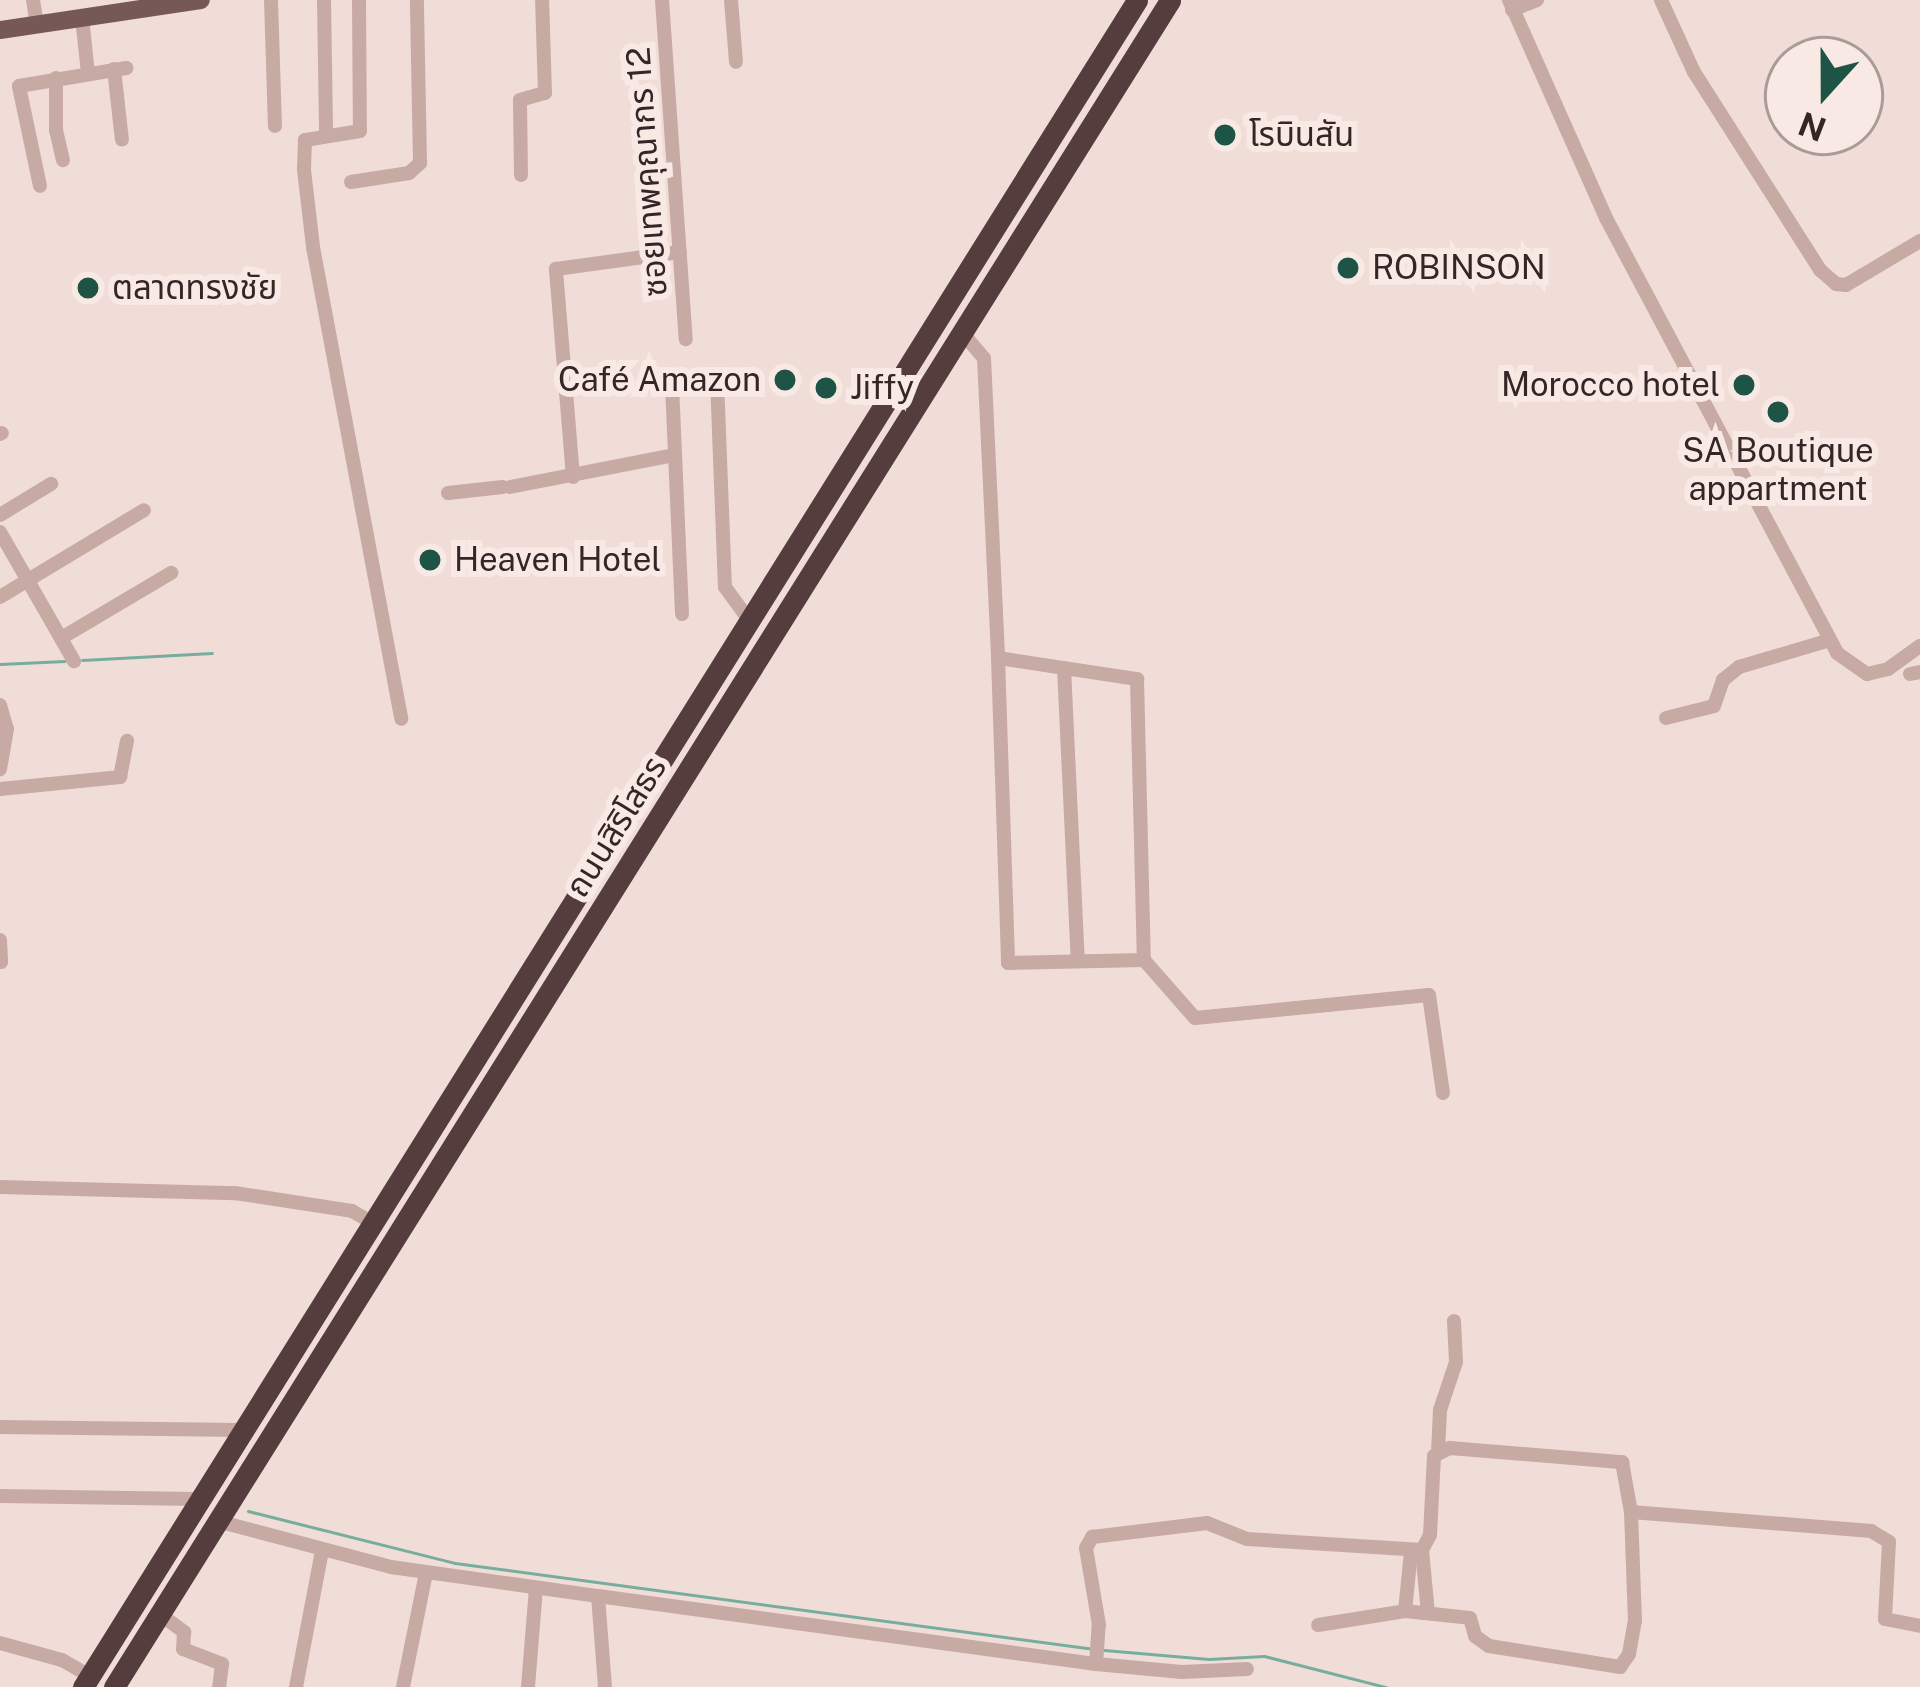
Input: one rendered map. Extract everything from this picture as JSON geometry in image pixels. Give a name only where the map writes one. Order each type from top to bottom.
[{"type":"highway","name":"ถนนสิริโสธร","points":[[87,1682],[197,1498],[1137,0]]},
{"type":"highway","name":"ถนนสิริโสธร","points":[[114,1687],[1170,0]]},
{"type":"highway","points":[[503,1012],[530,1028]]},
{"type":"main road","points":[[0,29],[82,18],[112,7],[201,0]]},
{"type":"street","points":[[32,0],[37,25]]},
{"type":"street","points":[[271,0],[275,126]]},
{"type":"street","points":[[324,0],[326,134]]},
{"type":"street","points":[[359,0],[361,128],[309,137],[304,145],[313,247],[401,719]]},
{"type":"street","points":[[351,182],[409,173],[419,163],[417,0]]},
{"type":"street","points":[[521,175],[520,100],[545,93],[542,0]]},
{"type":"street","name":"ซอยเทพคุณากร 12","points":[[662,0],[686,339]]},
{"type":"street","points":[[731,0],[736,62]]},
{"type":"street","points":[[1538,0],[1511,5],[1606,218],[1830,640],[1851,667],[1867,674],[1880,673],[1920,646]]},
{"type":"street","points":[[1661,0],[1694,72],[1820,270],[1846,286],[1920,241]]},
{"type":"street","points":[[82,18],[88,73]]},
{"type":"street","points":[[40,186],[18,89],[26,82],[120,68],[122,140]]},
{"type":"street","points":[[56,78],[56,130],[63,160]]},
{"type":"street","points":[[573,477],[556,269],[680,252]]},
{"type":"street","points":[[961,331],[984,358],[1008,963],[1144,960]]},
{"type":"street","points":[[682,614],[673,385],[717,380],[725,587],[749,620]]},
{"type":"street","points":[[448,493],[573,477],[675,455]]},
{"type":"street","points":[[0,515],[51,484]]},
{"type":"street","points":[[0,598],[144,511]]},
{"type":"street","points":[[0,532],[74,662]]},
{"type":"street","points":[[63,637],[171,574]]},
{"type":"street","points":[[1666,718],[1714,706],[1723,680],[1739,667],[1830,640]]},
{"type":"street","points":[[998,658],[1137,680],[1144,960],[1195,1018],[1429,995],[1443,1093]]},
{"type":"street","points":[[1064,668],[1078,962]]},
{"type":"street","points":[[0,705],[7,729],[0,769]]},
{"type":"street","points":[[0,789],[120,777],[128,741]]},
{"type":"street","points":[[0,940],[2,962]]},
{"type":"street","points":[[0,1187],[235,1193],[352,1210],[371,1222]]},
{"type":"street","points":[[1405,1611],[1417,1551],[1430,1535],[1440,1410],[1456,1361],[1454,1321]]},
{"type":"street","points":[[0,1427],[240,1430]]},
{"type":"street","points":[[1318,1624],[1405,1611],[1428,1613],[1472,1619],[1475,1636],[1490,1646],[1619,1667],[1629,1654],[1635,1621],[1631,1512],[1624,1466],[1618,1461],[1450,1448],[1438,1452]]},
{"type":"street","points":[[0,1496],[197,1498]]},
{"type":"street","points":[[1631,1512],[1759,1518],[1885,1537],[1885,1619],[1920,1626]]},
{"type":"street","points":[[221,1522],[322,1551],[426,1573],[1096,1664],[1182,1672],[1247,1669]]},
{"type":"street","points":[[1096,1664],[1100,1625],[1086,1547],[1096,1535],[1208,1523],[1247,1538],[1417,1551]]},
{"type":"street","points":[[296,1687],[322,1551]]},
{"type":"street","points":[[1417,1551],[1428,1613]]},
{"type":"street","points":[[404,1687],[426,1573]]},
{"type":"street","points":[[528,1687],[536,1588]]},
{"type":"street","points":[[598,1596],[604,1687]]},
{"type":"street","points":[[161,1615],[184,1632],[183,1649],[222,1664],[219,1687]]},
{"type":"street","points":[[0,1643],[62,1660],[87,1682]]},
{"type":"waterway","points":[[82,660],[212,653]]},
{"type":"waterway","points":[[0,664],[65,661]]},
{"type":"waterway","points":[[248,1511],[455,1563],[1094,1649]]},
{"type":"waterway","points":[[1104,1650],[1209,1659],[1264,1656],[1386,1687]]},
{"type":"place","name":"โรบินสัน","points":[[1225,135]]},
{"type":"place","name":"ROBINSON","points":[[1348,268]]},
{"type":"place","name":"ตลาดทรงชัย","points":[[88,288]]},
{"type":"place","name":"Café Amazon","points":[[785,380]]},
{"type":"place","name":"Morocco hotel","points":[[1744,385]]},
{"type":"place","name":"Jiffy","points":[[826,388]]},
{"type":"place","name":"SA Boutique appartment","points":[[1778,412]]},
{"type":"place","name":"Heaven Hotel","points":[[430,560]]}]
